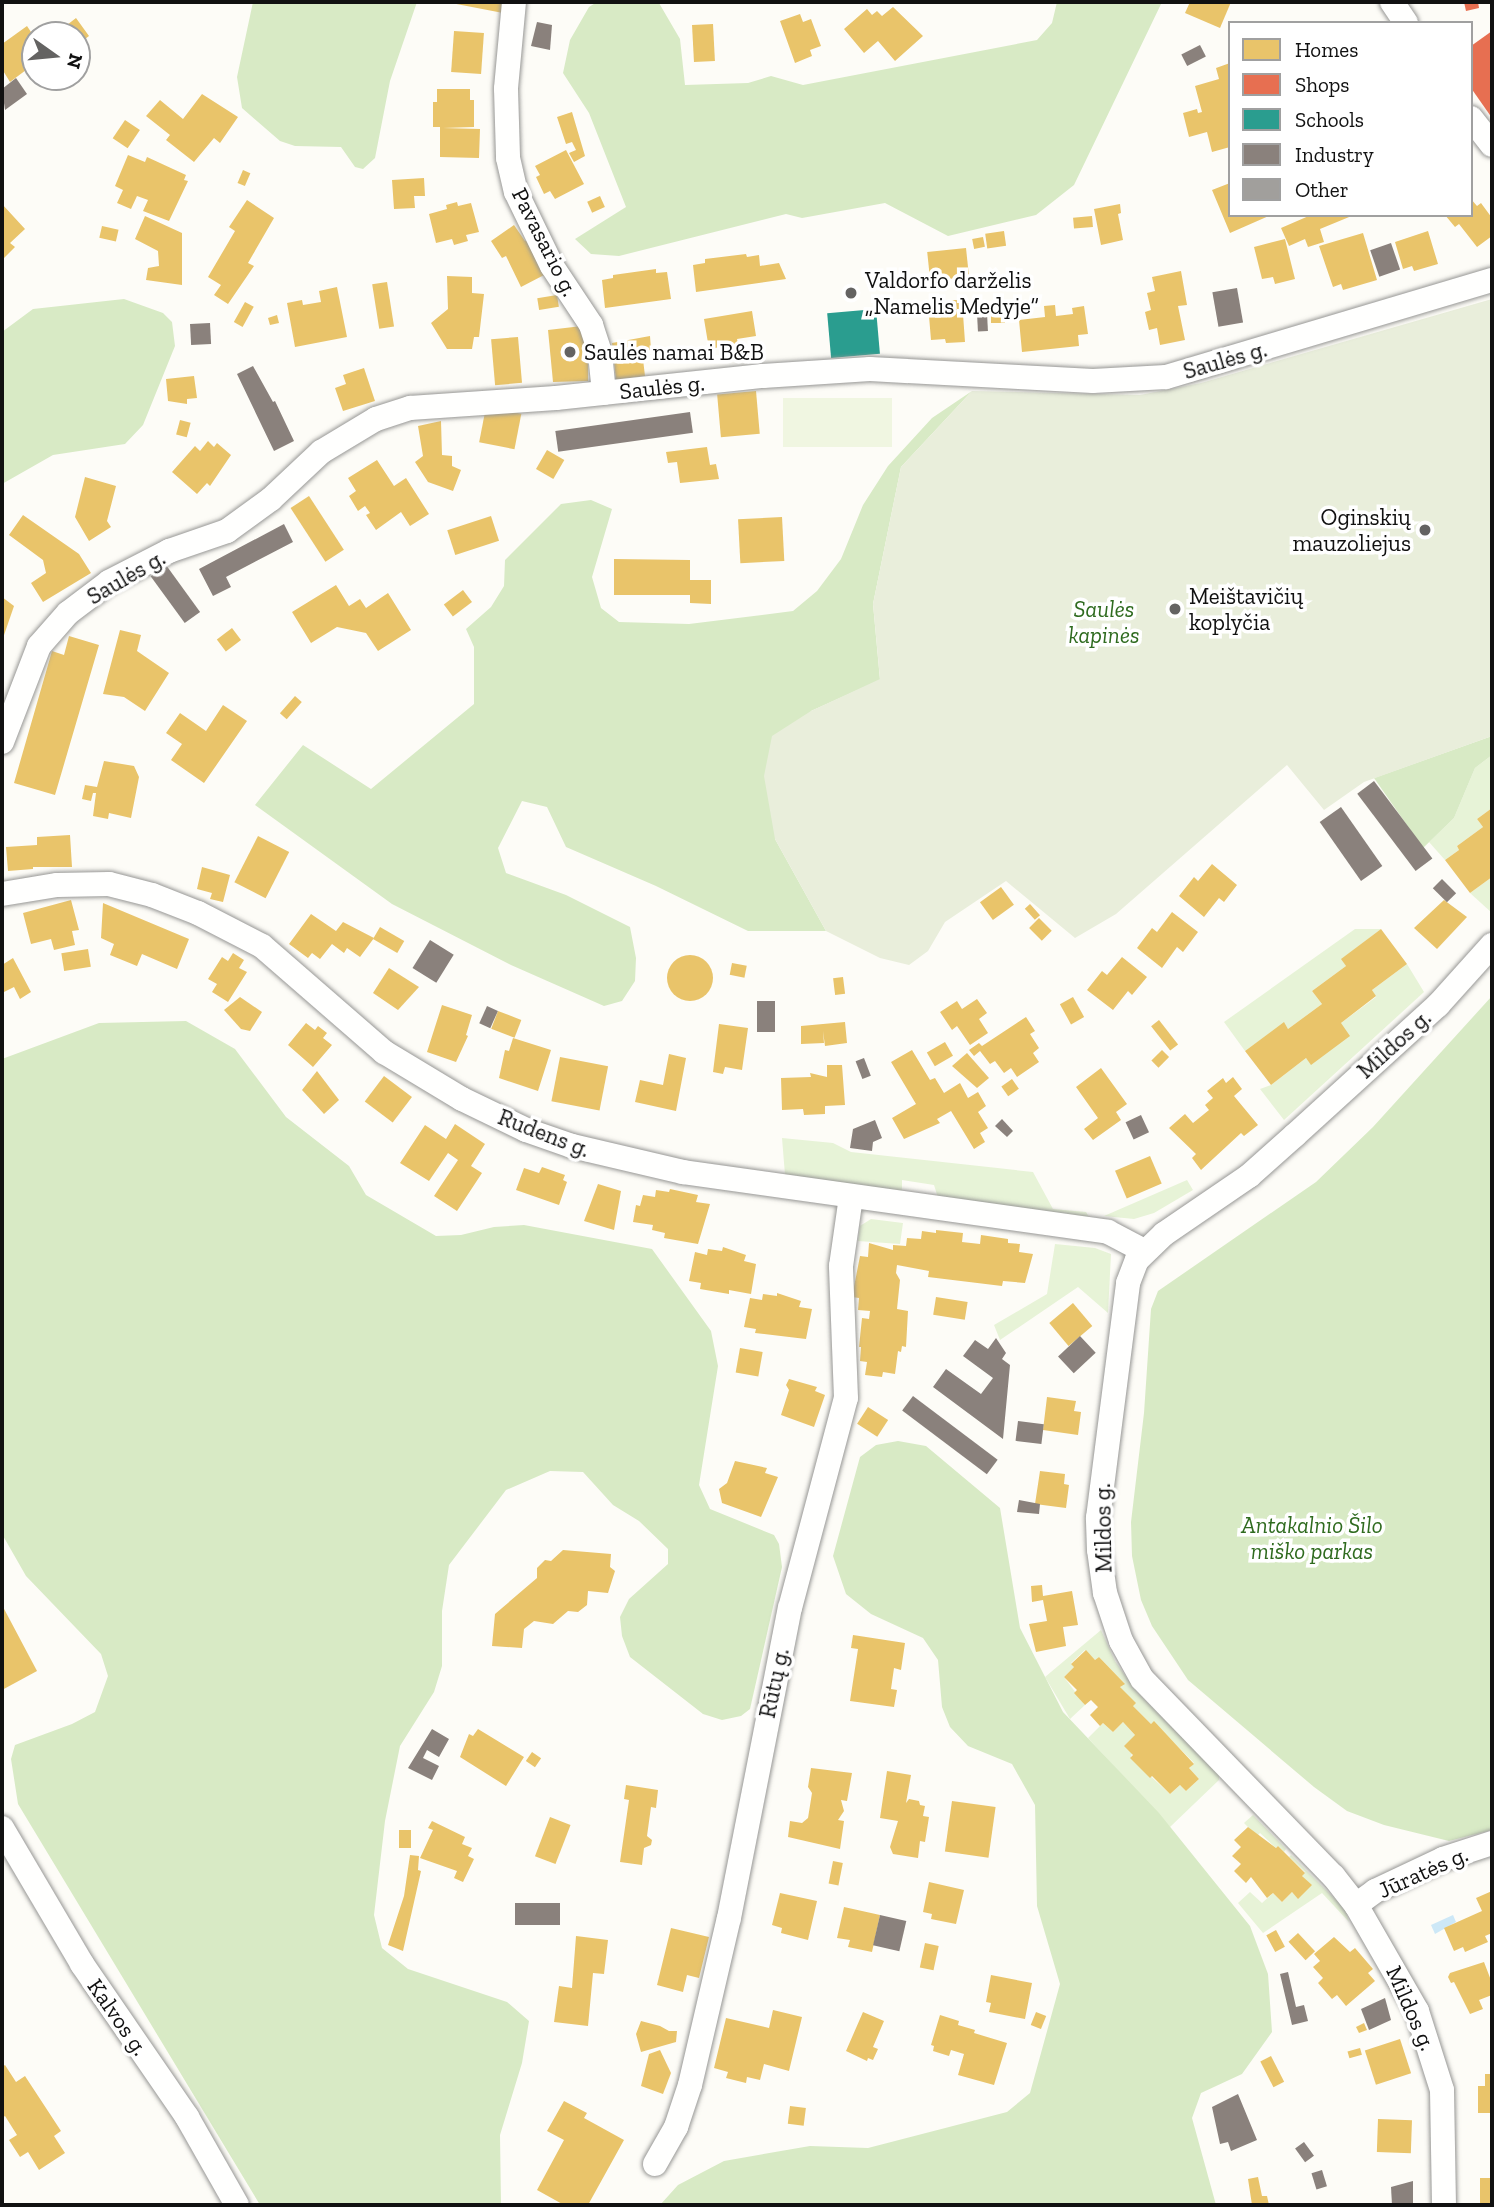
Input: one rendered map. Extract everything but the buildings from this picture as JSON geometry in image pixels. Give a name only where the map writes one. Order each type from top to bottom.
[{"type":"street","name":"Pavasario g.","points":[[514,2],[506,78],[508,158],[513,181],[552,266],[591,324],[600,353],[604,393]]},
{"type":"street","points":[[1392,2],[1405,21]]},
{"type":"street","points":[[1473,121],[1492,145]]},
{"type":"street","name":"Saulės g.","points":[[2,742],[39,646],[68,613],[109,582],[169,551],[227,531],[271,499],[321,452],[376,419],[410,408],[870,369],[1105,382],[1166,377],[1492,280]]},
{"type":"street","name":"Rudens g.","points":[[2,894],[57,886],[99,884],[131,888],[164,899],[262,946],[384,1052],[462,1099],[526,1130],[584,1150],[677,1171],[1108,1232],[1144,1251]]},
{"type":"street","name":"Mildos g.","points":[[1444,2205],[1444,2119],[1435,2062],[1417,2011],[1356,1905],[1333,1876],[1142,1679],[1118,1632],[1105,1593],[1099,1550],[1100,1498],[1128,1283],[1132,1269],[1144,1251],[1248,1176],[1438,1004],[1492,945]]},
{"type":"street","name":"Rūtų g.","points":[[655,2164],[676,2127],[690,2085],[727,1926],[790,1608],[846,1398],[841,1266],[851,1197]]},
{"type":"street","name":"Kalvos g.","points":[[2,1828],[82,1964],[187,2117],[237,2205]]},
{"type":"street","name":"Jūratės g.","points":[[1356,1905],[1375,1891],[1443,1859],[1492,1843]]},
{"type":"green space","points":[[253,2],[417,2],[390,81],[375,158],[363,169],[355,167],[341,147],[295,146],[280,141],[242,108],[237,77]]},
{"type":"green space","points":[[597,2],[659,3],[680,39],[685,85],[748,83],[771,76],[803,85],[1037,40],[1052,23],[1057,2],[1162,2],[1074,185],[1036,215],[948,236],[885,203],[802,218],[786,214],[619,256],[591,254],[575,239],[626,207],[589,113],[563,73],[570,40],[589,7]]},
{"type":"green space","points":[[124,299],[163,313],[172,322],[175,346],[143,425],[125,444],[53,455],[2,484],[2,332],[33,309]]},
{"type":"green space","name":"Saulės kapinės","points":[[1492,299],[1492,736],[1364,782],[1324,810],[1287,765],[1116,914],[1075,938],[1006,881],[945,922],[928,951],[909,965],[880,958],[826,931],[775,839],[764,776],[772,736],[811,711],[880,679],[873,604],[901,467],[972,391],[1140,395],[1201,383]]},
{"type":"green space","points":[[972,391],[901,467],[873,604],[880,680],[811,711],[775,839],[826,931],[748,931],[656,886],[566,847],[547,807],[522,801],[498,848],[506,873],[566,895],[630,927],[636,958],[635,981],[622,1001],[604,1006],[511,965],[392,904],[255,805],[303,745],[371,789],[474,704],[474,647],[466,629],[491,607],[504,586],[505,560],[561,504],[591,500],[612,509],[592,577],[601,608],[619,622],[689,624],[793,611],[817,591],[841,559],[863,505],[888,466],[932,418]]},
{"type":"green space","points":[[783,398],[892,398],[892,447],[783,447]]},
{"type":"green space","points":[[1492,736],[1492,755],[1475,768],[1454,818],[1423,848],[1374,778]]},
{"type":"green space","points":[[1492,755],[1492,808],[1477,819],[1483,827],[1457,846],[1459,850],[1445,860],[1429,842],[1454,818],[1475,768]]},
{"type":"green space","points":[[1492,877],[1492,913],[1470,893]]},
{"type":"green space","points":[[1355,929],[1381,929],[1342,959],[1346,966],[1312,991],[1322,1004],[1288,1029],[1284,1023],[1245,1051],[1224,1022]]},
{"type":"green space","points":[[1407,964],[1424,992],[1284,1120],[1260,1089],[1271,1085],[1306,1058],[1311,1064],[1341,1023],[1376,997],[1372,990]]},
{"type":"green space","name":"Antakalnio Šilo miško parkas","points":[[1492,996],[1492,1830],[1449,1841],[1384,1825],[1347,1811],[1314,1787],[1188,1680],[1152,1626],[1141,1600],[1132,1556],[1131,1522],[1144,1413],[1151,1309],[1158,1291],[1316,1182],[1373,1127]]},
{"type":"green space","points":[[186,1021],[235,1049],[286,1117],[349,1166],[366,1195],[436,1236],[461,1235],[494,1227],[524,1225],[652,1249],[711,1331],[718,1366],[699,1485],[710,1509],[774,1535],[779,1544],[782,1567],[750,1709],[741,1716],[722,1720],[703,1714],[630,1657],[622,1636],[620,1617],[629,1599],[668,1564],[668,1549],[639,1521],[613,1505],[583,1472],[550,1471],[506,1490],[449,1565],[442,1611],[442,1666],[434,1692],[400,1746],[385,1821],[374,1915],[382,1948],[408,1969],[507,2002],[529,2021],[522,2063],[500,2135],[501,2205],[260,2205],[18,1804],[11,1759],[15,1745],[72,1724],[95,1712],[108,1676],[101,1654],[26,1576],[2,1534],[2,1059],[99,1023]]},
{"type":"green space","points":[[782,1138],[833,1143],[851,1152],[1033,1172],[1053,1209],[1086,1212],[1089,1217],[939,1201],[934,1185],[902,1180],[902,1194],[785,1175]]},
{"type":"green space","points":[[1187,1180],[1193,1190],[1154,1213],[1134,1219],[1104,1216]]},
{"type":"green space","points":[[871,1219],[903,1223],[900,1244],[858,1241],[860,1226]]},
{"type":"green space","points":[[1055,1244],[1095,1248],[1111,1254],[1108,1313],[1078,1287],[1000,1340],[994,1325],[1047,1294]]},
{"type":"green space","points":[[898,1441],[926,1446],[1000,1508],[1020,1628],[1063,1712],[1159,1813],[1250,1926],[1268,1974],[1272,2032],[1242,2074],[1201,2093],[1192,2118],[1216,2205],[660,2205],[678,2185],[724,2161],[810,2146],[868,2148],[1007,2112],[1030,2093],[1060,1984],[1037,1906],[1035,1805],[1012,1764],[968,1746],[950,1727],[942,1707],[938,1660],[923,1638],[871,1614],[846,1594],[833,1556],[860,1457],[876,1445]]},
{"type":"green space","points":[[1101,1630],[1115,1661],[1136,1691],[1219,1774],[1219,1780],[1170,1827],[1088,1738],[1103,1723],[1113,1732],[1123,1722],[1135,1735],[1131,1758],[1170,1794],[1180,1785],[1186,1791],[1199,1779],[1189,1768],[1194,1763],[1154,1722],[1151,1724],[1133,1706],[1120,1687],[1124,1683],[1099,1657],[1095,1660],[1085,1650],[1071,1663],[1074,1667],[1064,1677],[1085,1705],[1070,1719],[1045,1677]]},
{"type":"green space","points":[[1253,1815],[1286,1849],[1284,1852],[1260,1833],[1257,1836],[1244,1823]]},
{"type":"green space","points":[[1291,1855],[1345,1909],[1349,1922],[1322,1893],[1263,1933],[1238,1903],[1250,1892],[1262,1903],[1273,1893],[1282,1902],[1292,1892],[1298,1898],[1311,1885],[1302,1876],[1305,1872],[1289,1857]]},
{"type":"water","points":[[1453,1915],[1456,1922],[1435,1934],[1431,1925]]},
{"type":"place","name":"Valdorfo darželis „Namelis Medyje“","points":[[851,293]]},
{"type":"place","name":"Saulės namai B&B","points":[[570,352]]},
{"type":"place","name":"Oginskių mauzoliejus","points":[[1425,530]]},
{"type":"place","name":"Meištavičių koplyčia","points":[[1175,609]]}]
